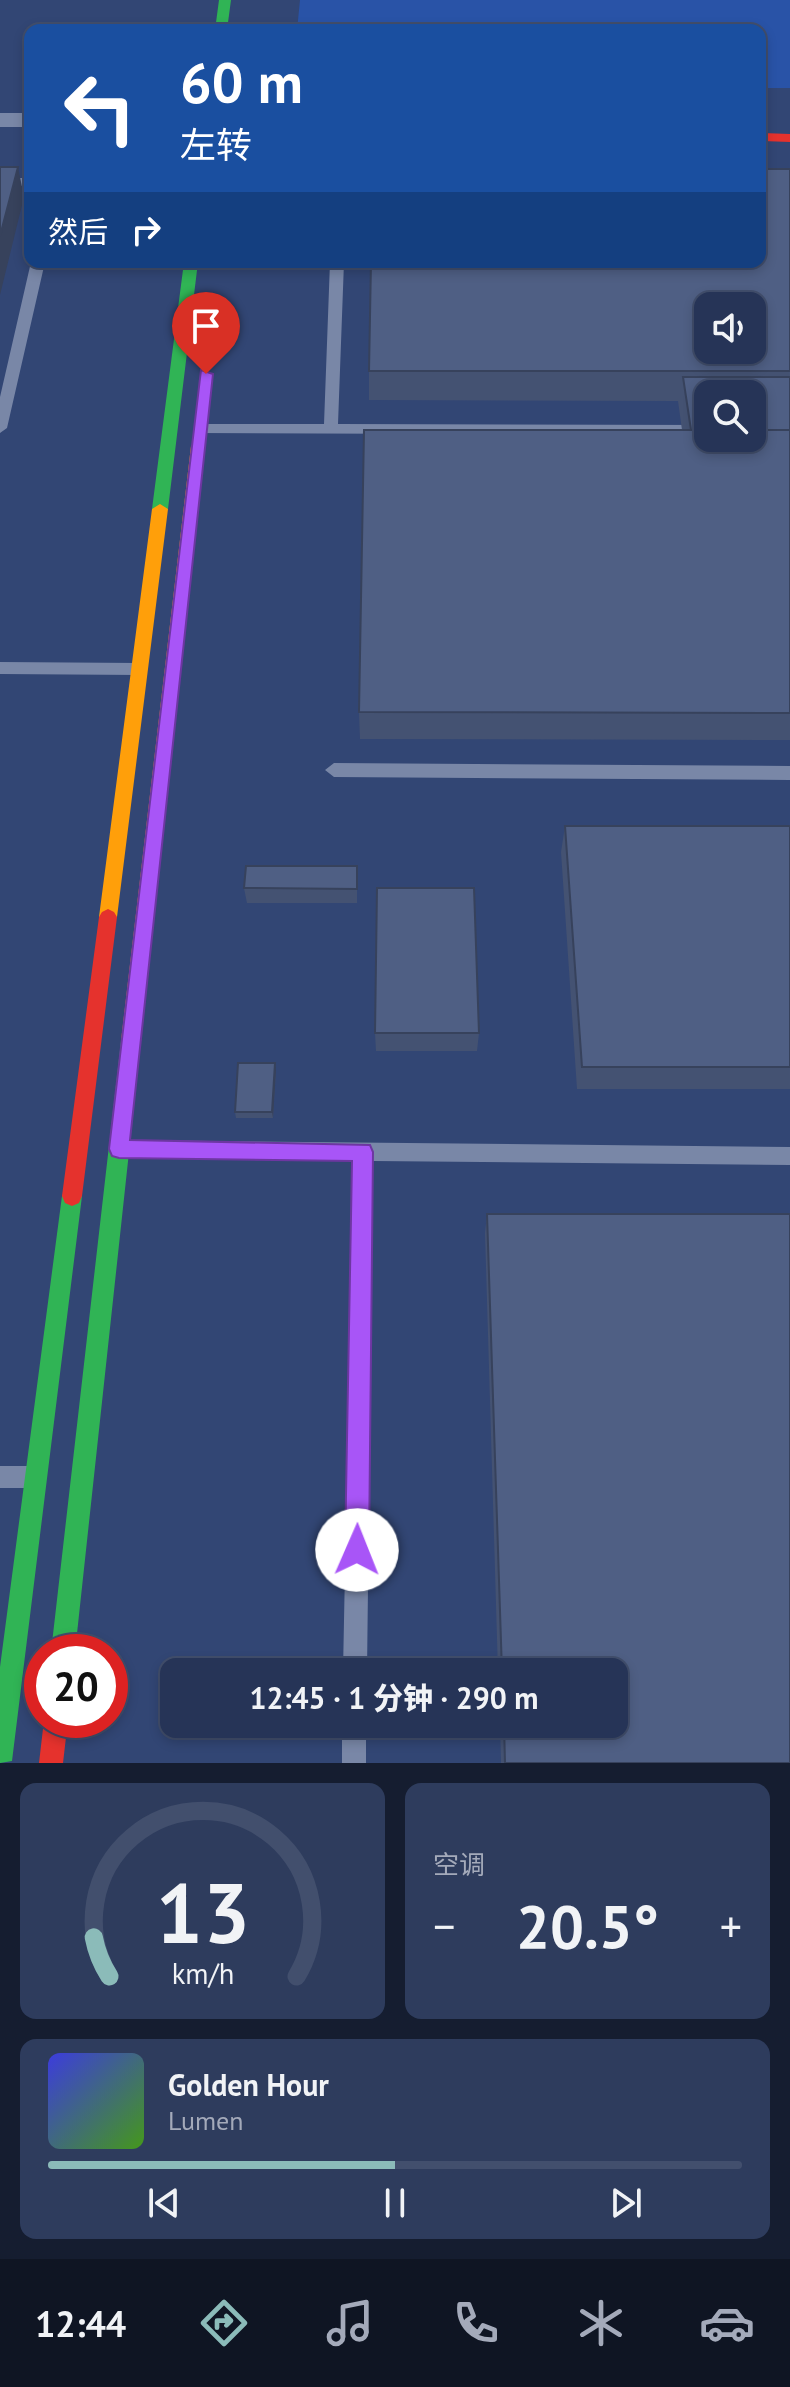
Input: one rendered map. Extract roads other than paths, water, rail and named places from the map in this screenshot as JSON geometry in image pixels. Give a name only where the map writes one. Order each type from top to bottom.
[{"type":"street","points":[[222,24],[225,0]]},
{"type":"street","points":[[0,120],[24,120]]},
{"type":"street","points":[[766,121],[790,121]]},
{"type":"street","points":[[766,137],[790,138]]},
{"type":"street","points":[[0,1761],[190,268]]},
{"type":"street","points":[[65,1634],[201,422]]},
{"type":"street","points":[[51,1763],[54,1738]]},
{"type":"lane","points":[[0,182],[24,182]]},
{"type":"lane","points":[[0,428],[37,268]]},
{"type":"lane","points":[[331,429],[337,268]]},
{"type":"lane","points":[[201,422],[331,429],[694,430]]},
{"type":"lane","points":[[0,668],[139,669]]},
{"type":"lane","points":[[334,770],[790,773]]},
{"type":"lane","points":[[119,1149],[790,1156]]},
{"type":"lane","points":[[355,1658],[363,1152]]},
{"type":"lane","points":[[0,1477],[36,1477]]},
{"type":"lane","points":[[354,1738],[354,1763]]}]
